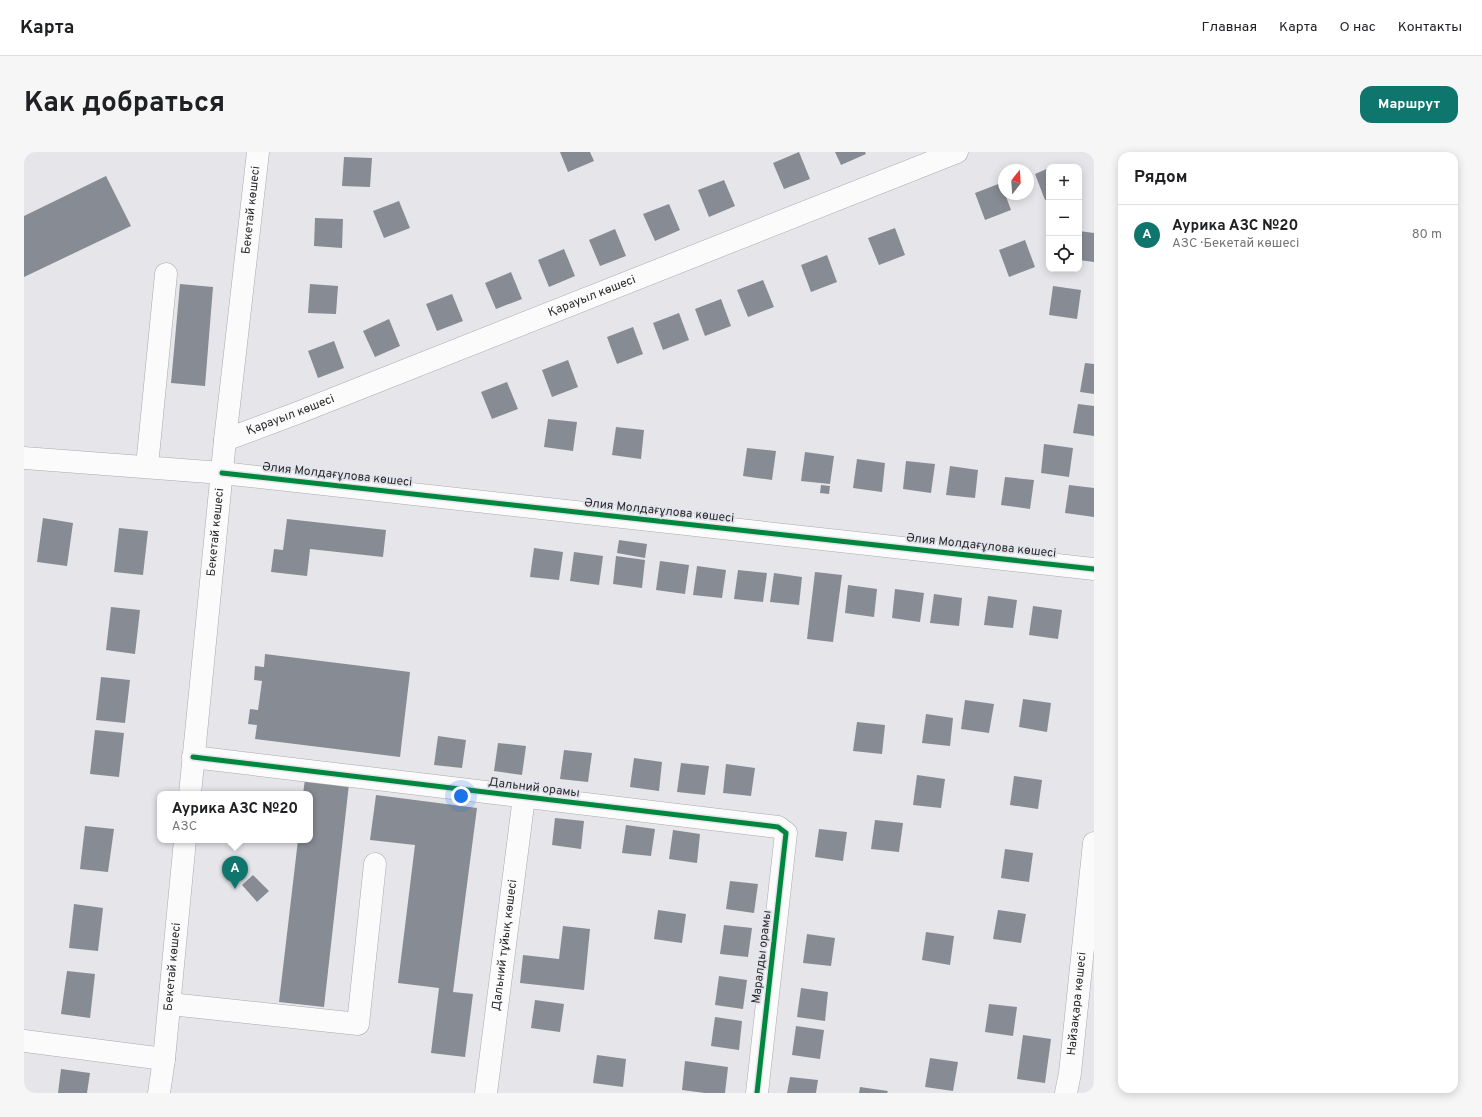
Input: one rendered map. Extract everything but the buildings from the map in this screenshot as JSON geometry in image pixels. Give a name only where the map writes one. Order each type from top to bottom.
[{"type":"street","name":"Бекетай көшесі","points":[[190,791],[225,440],[258,152]]},
{"type":"street","name":"Қарауыл көшесі","points":[[225,440],[330,400],[957,152]]},
{"type":"street","points":[[147,466],[166,274]]},
{"type":"street","name":"Әлия Молдағұлова көшесі","points":[[24,458],[147,466],[222,473],[1094,569]]},
{"type":"street","name":"Дальний орамы","points":[[193,757],[778,827]]},
{"type":"street","name":"Дальний тұйық көшесі","points":[[486,1093],[524,797]]},
{"type":"street","name":"Маралды орамы","points":[[757,1093],[786,833],[778,827]]},
{"type":"street","name":"Бекетай көшесі","points":[[159,1093],[170,1004],[185,843]]},
{"type":"street","name":"Найзақара көшесі","points":[[1066,1093],[1071,1065],[1094,843]]},
{"type":"street","points":[[170,1004],[358,1024],[375,864]]},
{"type":"street","points":[[24,1041],[164,1059]]},
{"type":"cycle path","points":[[222,473],[1094,569]]},
{"type":"cycle path","points":[[193,757],[778,827],[786,833],[757,1093]]},
{"type":"place","name":"Аурика АЗС №20","points":[[235,889]]}]
